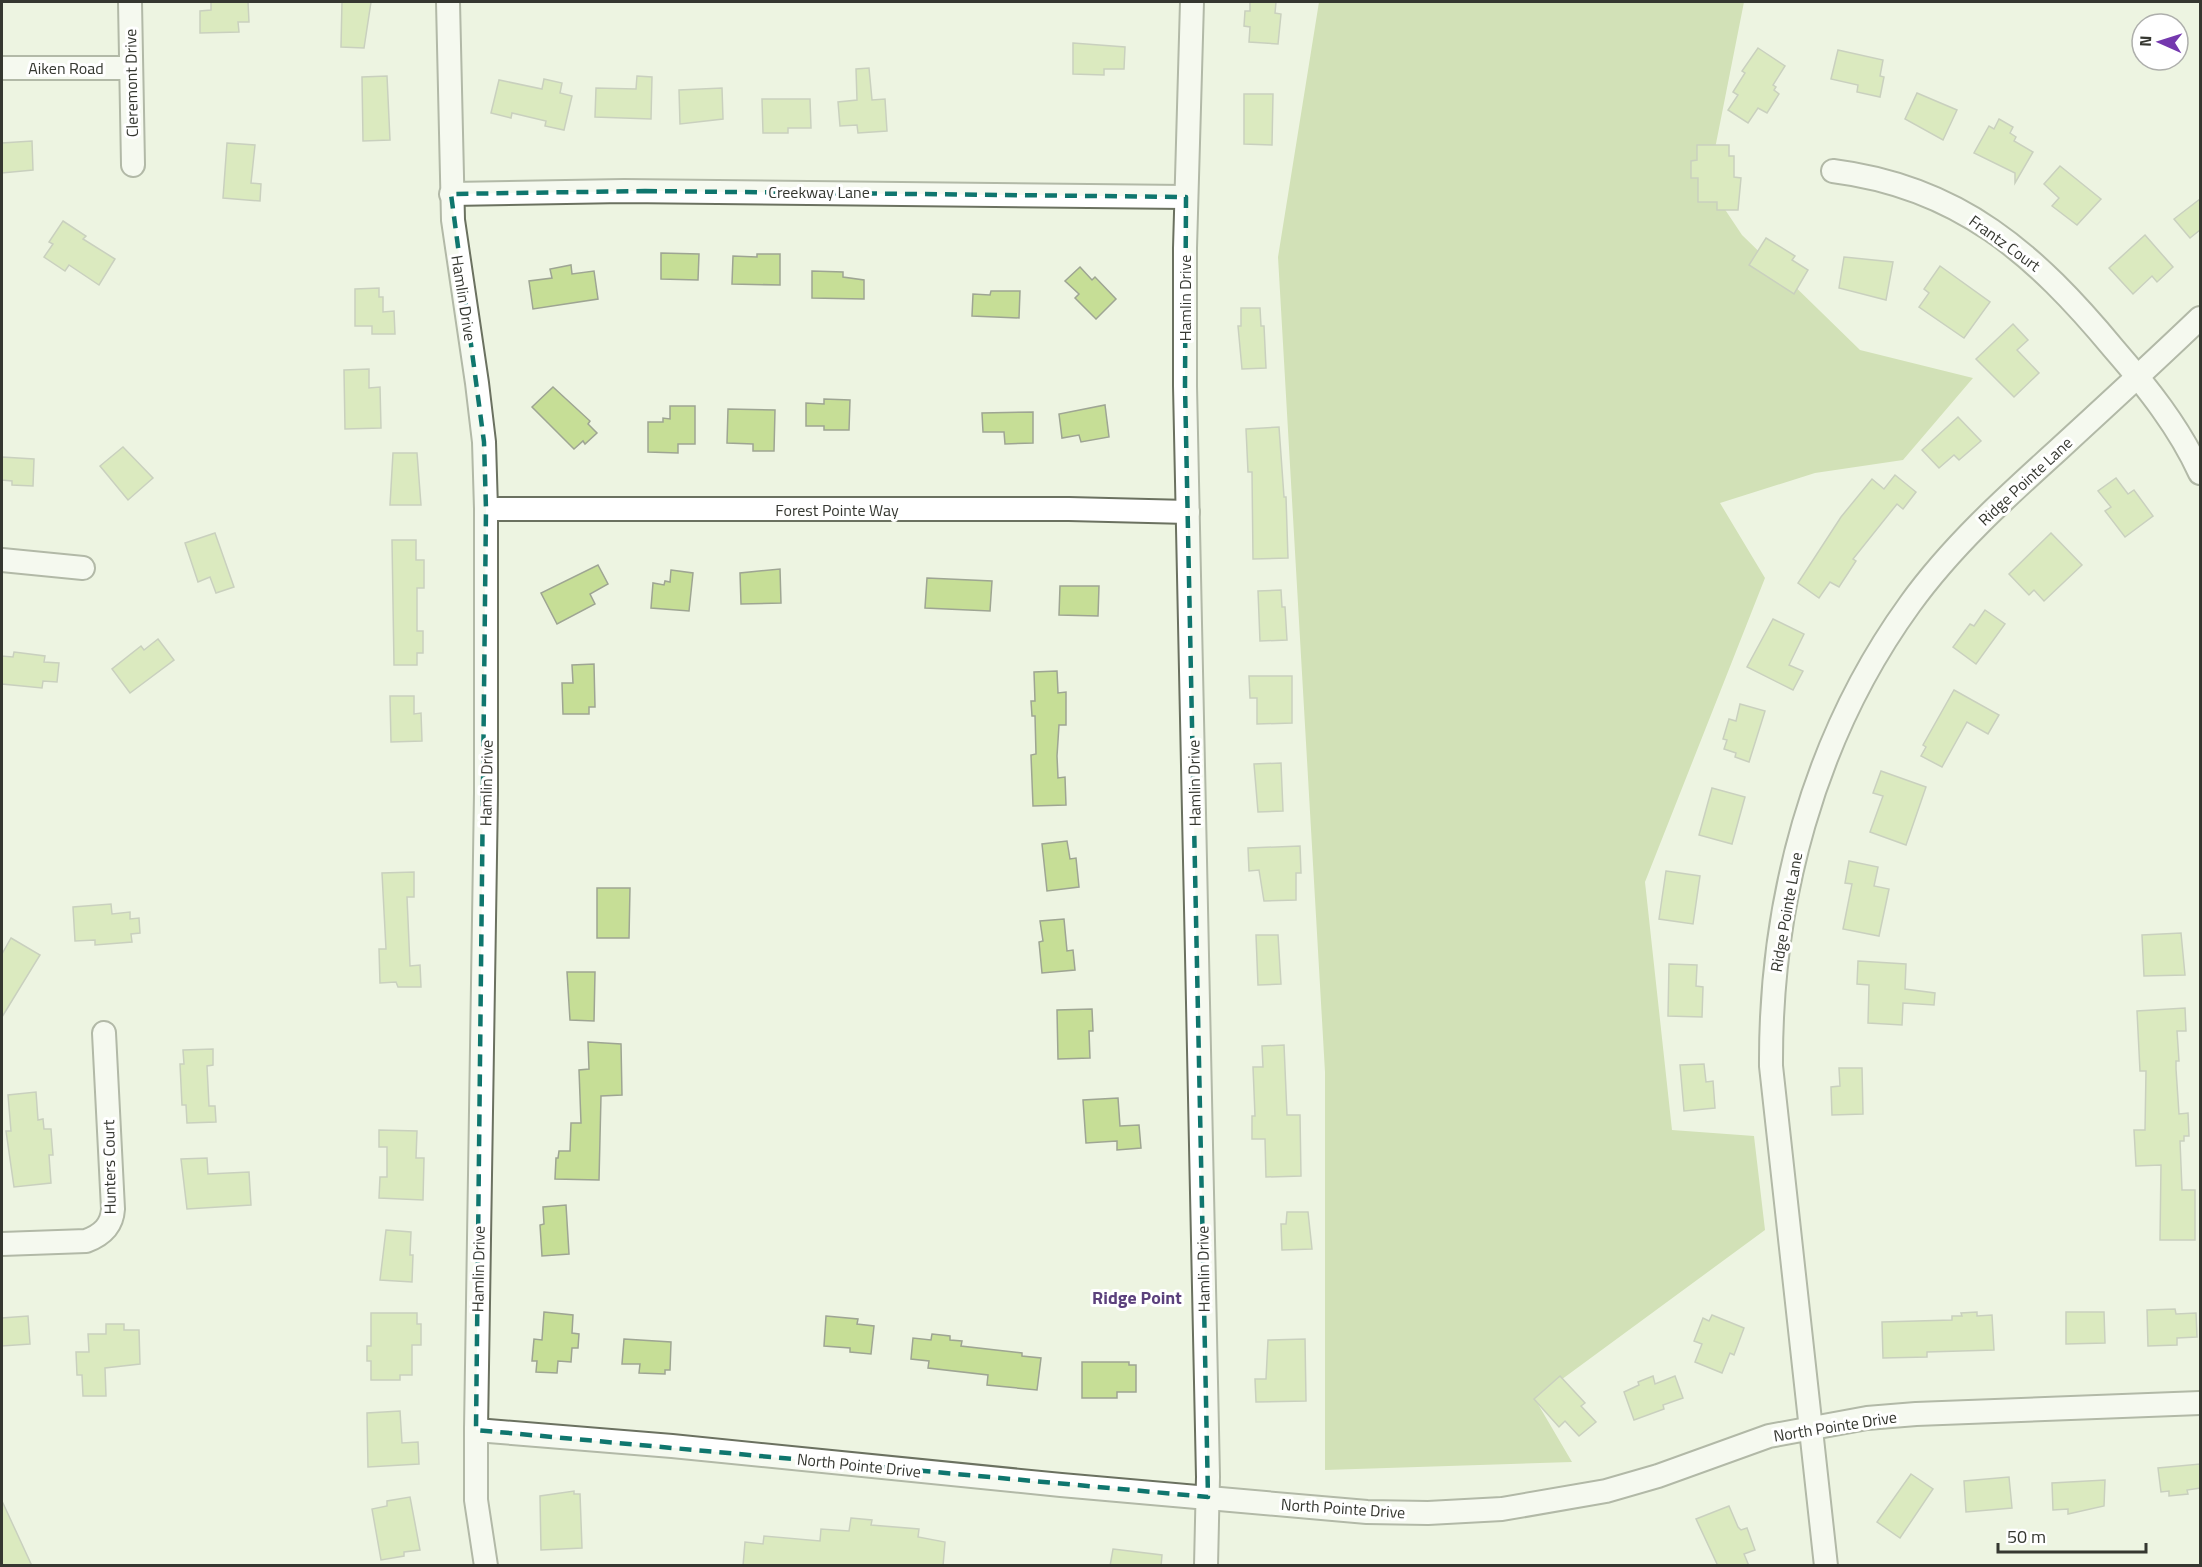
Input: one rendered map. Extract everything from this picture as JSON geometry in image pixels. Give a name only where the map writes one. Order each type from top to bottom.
[{"type":"street","name":"Cleremont Drive","points":[[130,2],[133,165]]},
{"type":"street","name":"Hamlin Drive","points":[[448,2],[451,194],[455,240],[484,442],[486,508],[486,726],[476,1430],[476,1500],[486,1566]]},
{"type":"street","name":"Hamlin Drive","points":[[1192,2],[1186,197],[1185,386],[1208,1497],[1206,1566]]},
{"type":"street","name":"Aiken Road","points":[[2,68],[131,68]]},
{"type":"street","name":"Frantz Court","points":[[1833,171],[1899,184],[1961,211],[2008,241],[2041,268],[2138,376],[2167,416],[2200,473]]},
{"type":"street","name":"Creekway Lane","points":[[451,194],[645,191],[1186,197]]},
{"type":"street","name":"Ridge Pointe Lane","points":[[1826,1566],[1771,1066],[1771,1010],[1775,955],[1788,885],[1803,824],[1850,703],[1875,656],[1910,603],[1951,554],[1997,505],[2200,318]]},
{"type":"street","name":"Forest Pointe Way","points":[[486,508],[1069,509],[1188,512]]},
{"type":"street","points":[[2,560],[83,568]]},
{"type":"street","name":"Hunters Court","points":[[2,1244],[86,1241],[98,1236],[107,1228],[112,1217],[104,1033]]},
{"type":"street","name":"North Pointe Drive","points":[[476,1430],[1367,1512],[1428,1513],[1502,1509],[1606,1491],[1658,1476],[1768,1436],[1812,1427],[1916,1414],[2200,1402]]},
{"type":"highlighted area","points":[[645,191],[1186,197],[1185,386],[1208,1497],[476,1430],[486,509],[484,442],[451,194]]},
{"type":"green space","points":[[1319,2],[1744,2],[1708,184],[1742,235],[1860,350],[1973,378],[1903,460],[1815,473],[1720,503],[1765,578],[1645,882],[1672,1130],[1754,1136],[1765,1230],[1535,1399],[1572,1462],[1325,1470],[1325,1072],[1278,257]]},
{"type":"building","points":[[211,2],[248,2],[249,22],[238,22],[239,32],[200,33],[200,11],[211,10]]},
{"type":"building","points":[[342,2],[371,2],[364,48],[341,47]]},
{"type":"building","points":[[1250,2],[1276,2],[1275,13],[1281,14],[1278,44],[1249,42],[1250,27],[1244,26],[1245,11],[1250,11]]},
{"type":"building","points":[[1073,43],[1125,47],[1124,69],[1104,69],[1104,75],[1073,74]]},
{"type":"building","points":[[1758,48],[1785,66],[1773,85],[1776,87],[1774,90],[1779,94],[1767,113],[1758,108],[1748,123],[1728,110],[1738,95],[1733,92],[1745,73],[1742,71]]},
{"type":"building","points":[[1838,50],[1883,60],[1880,76],[1884,77],[1880,97],[1857,92],[1858,85],[1831,79]]},
{"type":"building","points":[[869,68],[872,100],[885,99],[887,131],[858,133],[857,125],[840,126],[838,102],[857,100],[856,69]]},
{"type":"building","points":[[387,76],[390,140],[363,141],[362,77]]},
{"type":"building","points":[[637,76],[652,77],[651,119],[595,117],[596,88],[636,89]]},
{"type":"building","points":[[544,79],[562,83],[560,93],[572,96],[564,130],[545,126],[546,121],[512,113],[511,118],[491,113],[499,80],[542,89]]},
{"type":"building","points":[[722,88],[723,119],[680,124],[679,90]]},
{"type":"building","points":[[1917,93],[1957,110],[1943,140],[1905,119]]},
{"type":"building","points":[[1244,94],[1273,94],[1272,145],[1244,144]]},
{"type":"building","points":[[762,99],[810,99],[811,128],[788,128],[788,133],[763,133]]},
{"type":"building","points":[[1999,119],[2013,127],[2010,133],[2016,137],[2014,141],[2033,152],[2015,183],[2015,173],[1974,153],[1989,126],[1994,129]]},
{"type":"building","points":[[32,141],[33,170],[2,173],[2,143]]},
{"type":"building","points":[[227,143],[255,145],[251,183],[261,184],[260,201],[223,198]]},
{"type":"building","points":[[1697,145],[1729,145],[1729,156],[1734,156],[1734,177],[1741,178],[1738,210],[1717,210],[1717,202],[1698,202],[1698,178],[1691,178],[1691,161],[1697,160]]},
{"type":"building","points":[[2060,166],[2101,199],[2077,225],[2052,206],[2059,198],[2044,184]]},
{"type":"building","points":[[2200,199],[2200,230],[2190,238],[2174,219]]},
{"type":"building","points":[[63,221],[86,236],[83,239],[115,259],[99,285],[69,265],[65,271],[44,257],[53,244],[49,242]]},
{"type":"building","points":[[2145,235],[2173,267],[2157,282],[2152,276],[2133,294],[2109,268]]},
{"type":"building","points":[[1766,238],[1795,256],[1792,260],[1808,270],[1794,294],[1749,265]]},
{"type":"building","points":[[661,253],[699,254],[698,280],[661,279]]},
{"type":"building","points":[[757,254],[780,254],[780,285],[732,284],[733,256],[757,257]]},
{"type":"building","points":[[1844,257],[1893,262],[1886,300],[1839,288]]},
{"type":"building","points":[[571,265],[572,274],[594,271],[598,299],[533,309],[529,281],[552,278],[550,269]]},
{"type":"building","points":[[1940,266],[1990,302],[1964,338],[1919,307],[1929,293],[1924,289]]},
{"type":"building","points":[[1080,267],[1092,280],[1095,277],[1116,299],[1096,319],[1075,298],[1079,294],[1065,281]]},
{"type":"building","points":[[812,271],[843,272],[843,277],[864,280],[864,299],[812,298]]},
{"type":"building","points":[[379,288],[379,297],[383,297],[383,312],[394,311],[395,334],[372,334],[372,326],[355,326],[355,289]]},
{"type":"building","points":[[991,291],[1020,291],[1019,318],[972,316],[973,294],[990,295]]},
{"type":"building","points":[[1241,308],[1260,308],[1261,326],[1264,326],[1266,368],[1242,369],[1238,326],[1241,326]]},
{"type":"building","points":[[2013,324],[2028,340],[2017,350],[2039,373],[2014,397],[1976,359]]},
{"type":"building","points":[[369,369],[369,388],[380,387],[381,428],[345,429],[344,370]]},
{"type":"building","points":[[553,387],[590,421],[588,424],[597,433],[585,444],[583,441],[574,449],[532,407]]},
{"type":"building","points":[[824,399],[850,400],[849,430],[824,430],[824,426],[806,426],[806,403],[824,404]]},
{"type":"building","points":[[1105,405],[1109,437],[1081,442],[1079,435],[1062,438],[1059,414]]},
{"type":"building","points":[[670,406],[695,406],[695,444],[678,444],[678,453],[648,452],[648,422],[663,422],[663,418],[670,419]]},
{"type":"building","points":[[728,409],[775,410],[774,451],[753,451],[753,444],[727,443]]},
{"type":"building","points":[[1033,412],[1033,443],[1005,444],[1004,432],[983,432],[982,413]]},
{"type":"building","points":[[1958,417],[1981,441],[1959,460],[1954,455],[1939,468],[1922,450]]},
{"type":"building","points":[[1279,427],[1284,497],[1286,497],[1288,558],[1253,559],[1252,472],[1248,472],[1246,429]]},
{"type":"building","points":[[123,447],[153,478],[128,500],[100,466]]},
{"type":"building","points":[[393,453],[417,453],[421,505],[390,505]]},
{"type":"building","points":[[2,457],[34,459],[33,486],[12,485],[12,481],[2,480]]},
{"type":"building","points":[[1895,475],[1916,492],[1903,509],[1897,504],[1853,559],[1856,561],[1839,587],[1830,582],[1819,598],[1798,583],[1841,517],[1872,479],[1884,489]]},
{"type":"building","points":[[2116,478],[2128,494],[2134,490],[2153,516],[2125,537],[2105,511],[2111,507],[2098,491]]},
{"type":"building","points":[[215,533],[234,587],[216,593],[210,577],[198,582],[185,543]]},
{"type":"building","points":[[2051,533],[2082,565],[2044,601],[2034,590],[2029,595],[2009,574]]},
{"type":"building","points":[[392,540],[416,540],[416,560],[424,560],[424,588],[417,588],[417,631],[423,631],[423,653],[417,653],[417,665],[394,665]]},
{"type":"building","points":[[598,565],[608,584],[590,594],[595,604],[557,624],[541,593]]},
{"type":"building","points":[[780,569],[781,603],[741,604],[740,573]]},
{"type":"building","points":[[671,570],[693,573],[689,611],[651,608],[653,583],[664,585],[665,581],[670,582]]},
{"type":"building","points":[[927,578],[992,581],[990,611],[925,608]]},
{"type":"building","points":[[1060,586],[1099,586],[1098,616],[1059,615]]},
{"type":"building","points":[[1281,590],[1282,607],[1285,607],[1287,640],[1260,641],[1258,591]]},
{"type":"building","points":[[1985,610],[2005,624],[1976,664],[1953,647],[1970,624],[1974,626]]},
{"type":"building","points":[[1773,619],[1804,634],[1789,665],[1803,671],[1793,690],[1747,667]]},
{"type":"building","points":[[158,639],[174,660],[130,693],[112,669],[141,646],[144,650]]},
{"type":"building","points":[[14,652],[45,656],[44,662],[59,663],[57,682],[43,681],[42,688],[2,684],[2,656],[13,657]]},
{"type":"building","points":[[594,664],[595,707],[589,707],[589,714],[563,714],[562,683],[573,683],[572,665]]},
{"type":"building","points":[[1057,671],[1058,693],[1066,692],[1066,725],[1059,725],[1057,756],[1058,778],[1065,777],[1066,805],[1033,806],[1031,755],[1036,754],[1035,716],[1032,716],[1031,701],[1035,701],[1034,672]]},
{"type":"building","points":[[1249,676],[1292,676],[1292,723],[1257,724],[1257,698],[1250,698]]},
{"type":"building","points":[[1954,690],[1999,715],[1988,734],[1967,722],[1942,767],[1921,756],[1926,747],[1923,745]]},
{"type":"building","points":[[390,696],[414,696],[414,714],[421,713],[422,741],[391,742]]},
{"type":"building","points":[[1740,704],[1765,711],[1749,762],[1735,757],[1736,753],[1724,749],[1727,740],[1723,739],[1729,719],[1736,721]]},
{"type":"building","points":[[1281,763],[1283,811],[1258,812],[1254,764]]},
{"type":"building","points":[[1881,771],[1926,787],[1906,845],[1870,832],[1883,796],[1873,793]]},
{"type":"building","points":[[1712,788],[1745,797],[1732,844],[1699,835]]},
{"type":"building","points":[[1067,841],[1070,859],[1076,858],[1079,887],[1047,891],[1042,844]]},
{"type":"building","points":[[1300,846],[1301,873],[1296,873],[1296,900],[1264,901],[1259,870],[1249,871],[1248,848]]},
{"type":"building","points":[[1849,861],[1878,867],[1874,886],[1889,889],[1879,936],[1843,929],[1852,884],[1845,883]]},
{"type":"building","points":[[1666,871],[1700,876],[1693,924],[1659,919]]},
{"type":"building","points":[[414,872],[414,897],[407,897],[410,966],[420,965],[421,987],[398,987],[396,982],[380,983],[379,949],[386,949],[382,873]]},
{"type":"building","points":[[597,888],[630,888],[629,938],[597,938]]},
{"type":"building","points":[[111,904],[112,914],[130,912],[130,919],[139,918],[140,933],[131,934],[132,942],[95,945],[95,940],[75,941],[73,907]]},
{"type":"building","points":[[1064,919],[1067,951],[1073,950],[1075,970],[1042,973],[1039,942],[1043,941],[1040,921]]},
{"type":"building","points":[[2181,933],[2185,975],[2144,976],[2142,935]]},
{"type":"building","points":[[1256,935],[1278,935],[1281,984],[1258,985]]},
{"type":"building","points":[[11,938],[40,955],[2,1017],[2,954]]},
{"type":"building","points":[[1858,961],[1906,964],[1905,989],[1935,993],[1934,1005],[1903,1003],[1902,1025],[1868,1023],[1869,985],[1857,984]]},
{"type":"building","points":[[1669,964],[1697,965],[1696,986],[1703,987],[1702,1017],[1668,1016]]},
{"type":"building","points":[[567,972],[595,972],[594,1021],[570,1020]]},
{"type":"building","points":[[2185,1008],[2186,1031],[2177,1031],[2179,1061],[2176,1061],[2176,1069],[2179,1114],[2188,1113],[2189,1136],[2184,1136],[2184,1141],[2180,1141],[2182,1190],[2195,1190],[2195,1240],[2160,1240],[2161,1165],[2136,1166],[2134,1130],[2145,1130],[2146,1071],[2140,1071],[2137,1011]]},
{"type":"building","points":[[1092,1009],[1093,1031],[1089,1031],[1090,1058],[1058,1059],[1057,1010]]},
{"type":"building","points":[[588,1042],[621,1044],[622,1095],[601,1096],[599,1180],[555,1179],[556,1158],[558,1158],[559,1151],[570,1151],[571,1123],[581,1123],[579,1070],[589,1069]]},
{"type":"building","points":[[1284,1045],[1287,1115],[1300,1115],[1301,1176],[1266,1177],[1265,1139],[1252,1139],[1252,1116],[1255,1116],[1253,1067],[1263,1067],[1262,1046]]},
{"type":"building","points":[[213,1049],[213,1065],[207,1066],[209,1106],[215,1106],[216,1122],[187,1123],[186,1105],[182,1105],[180,1064],[184,1064],[183,1050]]},
{"type":"building","points":[[1704,1064],[1706,1082],[1713,1081],[1715,1108],[1684,1111],[1680,1065]]},
{"type":"building","points":[[1839,1068],[1862,1068],[1863,1114],[1832,1115],[1831,1087],[1840,1086]]},
{"type":"building","points":[[36,1092],[38,1120],[43,1119],[44,1129],[51,1129],[53,1155],[49,1155],[51,1183],[14,1187],[6,1131],[11,1131],[8,1095]]},
{"type":"building","points":[[1118,1098],[1120,1126],[1139,1125],[1141,1148],[1117,1150],[1117,1141],[1086,1143],[1083,1100]]},
{"type":"building","points":[[379,1130],[417,1131],[416,1158],[424,1158],[423,1200],[379,1198],[380,1177],[387,1177],[387,1147],[379,1147]]},
{"type":"building","points":[[207,1158],[208,1174],[249,1172],[251,1205],[187,1209],[181,1159]]},
{"type":"building","points":[[566,1205],[569,1254],[542,1256],[540,1225],[544,1224],[543,1207]]},
{"type":"building","points":[[1287,1212],[1308,1212],[1312,1249],[1282,1250],[1281,1224],[1286,1224]]},
{"type":"building","points":[[386,1230],[411,1232],[412,1282],[380,1280]]},
{"type":"building","points":[[2175,1309],[2176,1314],[2196,1313],[2197,1337],[2177,1338],[2177,1345],[2148,1346],[2147,1310]]},
{"type":"building","points":[[544,1312],[573,1315],[572,1333],[579,1334],[578,1348],[572,1348],[571,1362],[558,1361],[557,1373],[536,1372],[537,1361],[532,1361],[534,1339],[542,1340]]},
{"type":"building","points":[[1977,1312],[1977,1316],[1992,1315],[1994,1350],[1927,1352],[1927,1357],[1883,1358],[1882,1322],[1952,1320],[1952,1316],[1962,1316],[1961,1313]]},
{"type":"building","points":[[2066,1312],[2104,1312],[2105,1343],[2066,1344]]},
{"type":"building","points":[[371,1313],[417,1313],[417,1324],[421,1324],[421,1345],[412,1345],[412,1375],[400,1375],[400,1380],[371,1380],[371,1361],[367,1361],[367,1346],[371,1346]]},
{"type":"building","points":[[1712,1315],[1744,1328],[1734,1355],[1730,1353],[1722,1373],[1695,1362],[1702,1344],[1694,1341],[1703,1318],[1709,1321]]},
{"type":"building","points":[[28,1316],[30,1344],[2,1346],[2,1318]]},
{"type":"building","points":[[826,1316],[858,1319],[857,1324],[874,1326],[871,1354],[850,1352],[850,1348],[824,1346]]},
{"type":"building","points":[[106,1324],[124,1324],[124,1330],[139,1330],[140,1364],[105,1368],[106,1396],[83,1396],[82,1375],[77,1375],[76,1352],[89,1352],[88,1334],[106,1334]]},
{"type":"building","points":[[932,1334],[950,1336],[950,1340],[962,1341],[961,1346],[1022,1353],[1022,1356],[1041,1358],[1037,1390],[987,1385],[988,1375],[928,1368],[929,1361],[911,1359],[913,1338],[931,1340]]},
{"type":"building","points":[[624,1339],[671,1342],[670,1370],[665,1370],[665,1374],[639,1373],[640,1364],[622,1364]]},
{"type":"building","points":[[1305,1339],[1306,1401],[1256,1402],[1255,1379],[1266,1379],[1268,1340]]},
{"type":"building","points":[[1082,1362],[1129,1362],[1129,1365],[1136,1365],[1136,1392],[1117,1392],[1117,1398],[1082,1398]]},
{"type":"building","points":[[1560,1376],[1585,1403],[1581,1406],[1596,1422],[1579,1436],[1565,1421],[1559,1427],[1534,1399]]},
{"type":"building","points":[[1653,1376],[1655,1384],[1675,1376],[1683,1398],[1663,1405],[1664,1409],[1634,1420],[1624,1392],[1639,1385],[1638,1382]]},
{"type":"building","points":[[400,1411],[402,1443],[418,1442],[419,1464],[368,1467],[367,1413]]},
{"type":"building","points":[[2200,1464],[2200,1488],[2187,1490],[2188,1494],[2169,1496],[2169,1491],[2161,1492],[2158,1468]]},
{"type":"building","points":[[1911,1474],[1933,1489],[1900,1538],[1877,1522]]},
{"type":"building","points":[[2009,1477],[2012,1508],[1966,1512],[1964,1481]]},
{"type":"building","points":[[2105,1480],[2104,1506],[2068,1514],[2068,1509],[2053,1510],[2052,1483]]},
{"type":"building","points":[[574,1491],[574,1494],[580,1494],[582,1548],[541,1550],[540,1496]]},
{"type":"building","points":[[410,1497],[420,1550],[404,1552],[404,1556],[381,1560],[372,1509],[387,1506],[387,1501]]},
{"type":"building","points":[[2,1501],[32,1566],[2,1566]]},
{"type":"building","points":[[1729,1506],[1738,1527],[1741,1530],[1747,1528],[1755,1550],[1744,1554],[1749,1566],[1718,1566],[1696,1519]]},
{"type":"building","points":[[851,1518],[872,1520],[871,1525],[919,1529],[918,1537],[945,1542],[943,1566],[743,1566],[745,1542],[763,1544],[764,1536],[820,1541],[821,1529],[849,1531]]},
{"type":"building","points":[[1113,1549],[1162,1555],[1161,1566],[1110,1566]]},
{"type":"district","name":"Ridge Point","points":[[1137,1298]]}]
